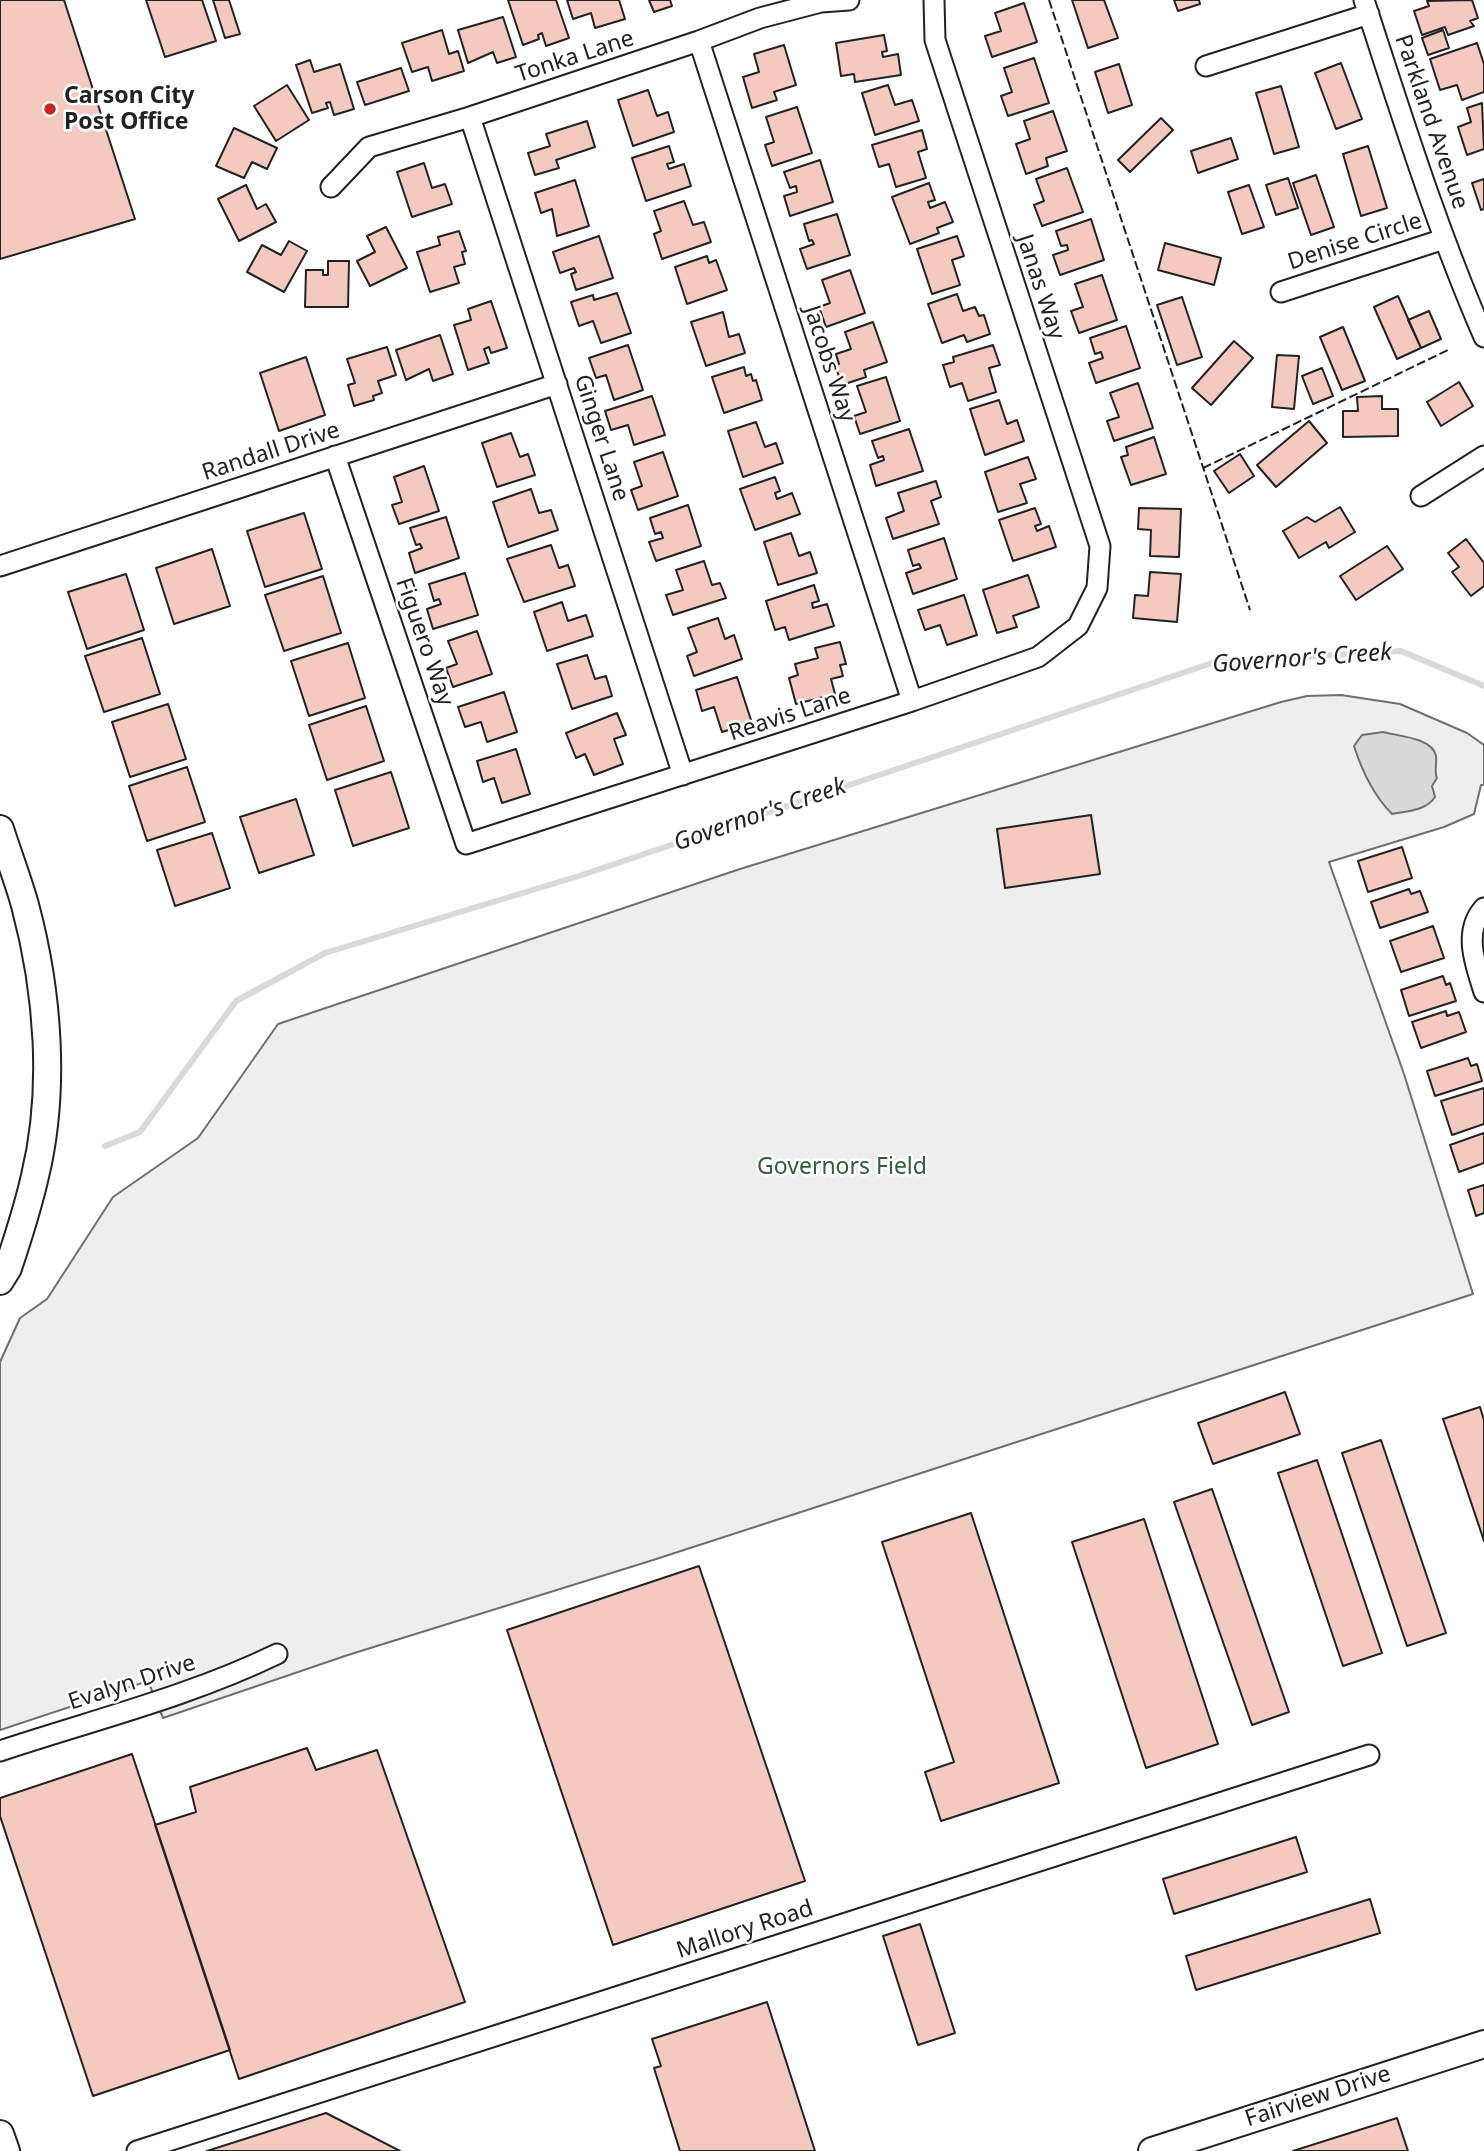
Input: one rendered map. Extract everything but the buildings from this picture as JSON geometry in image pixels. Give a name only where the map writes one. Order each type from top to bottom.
[{"type":"street","name":"Tonka Lane","points":[[331,187],[369,147],[470,117],[760,18],[821,2],[849,0]]},
{"type":"street","name":"Janas Way","points":[[934,0],[935,40],[1100,546],[1097,588]]},
{"type":"street","points":[[1206,66],[1367,7]]},
{"type":"street","name":"Parkland Avenue","points":[[1367,7],[1412,149],[1444,239],[1484,337]]},
{"type":"street","name":"Jacobs Way","points":[[699,41],[912,701]]},
{"type":"street","name":"Ginger Lane","points":[[470,117],[682,775]]},
{"type":"street","name":"Denise Circle","points":[[1281,292],[1444,239]]},
{"type":"street","name":"Randall Drive","points":[[0,566],[557,384]]},
{"type":"street","name":"Figuero Way","points":[[335,456],[466,844]]},
{"type":"street","points":[[1421,495],[1484,456]]},
{"type":"street","name":"Reavis Lane","points":[[466,844],[912,701],[1038,657],[1077,626],[1097,588]]},
{"type":"street","points":[[0,829],[24,903],[41,981],[48,1067],[43,1131],[35,1175],[8,1268],[0,1281]]},
{"type":"street","points":[[1484,908],[1479,913],[1472,941],[1474,961],[1484,992]]},
{"type":"street","name":"Evalyn Drive","points":[[0,1751],[130,1711],[234,1674],[277,1654]]},
{"type":"street","name":"Mallory Road","points":[[137,2151],[1368,1755]]},
{"type":"street","name":"Fairview Drive","points":[[1152,2151],[1482,2051]]},
{"type":"street","points":[[0,2134],[6,2151]]},
{"type":"green space","name":"Governors Field","points":[[1341,695],[1400,704],[1467,733],[1484,745],[1484,785],[1481,785],[1474,814],[1444,827],[1329,862],[1404,1074],[1473,1294],[650,1561],[348,1655],[163,1718],[148,1681],[0,1730],[0,1362],[20,1318],[47,1299],[113,1197],[198,1138],[278,1024],[740,869],[1281,702],[1307,696]]},
{"type":"shaded area","points":[[1383,732],[1414,739],[1429,745],[1433,750],[1436,756],[1437,778],[1432,786],[1435,797],[1427,805],[1416,810],[1392,814],[1374,791],[1354,746],[1362,735]]},
{"type":"waterway","name":"Governor's Creek","points":[[105,1146],[140,1132],[236,1001],[325,953],[582,875],[1215,662],[1401,651],[1484,686]]},
{"type":"fence","points":[[1049,0],[1250,610]]},
{"type":"fence","points":[[1203,468],[1450,349]]},
{"type":"place","name":"Carson City Post Office","points":[[50,109]]}]
